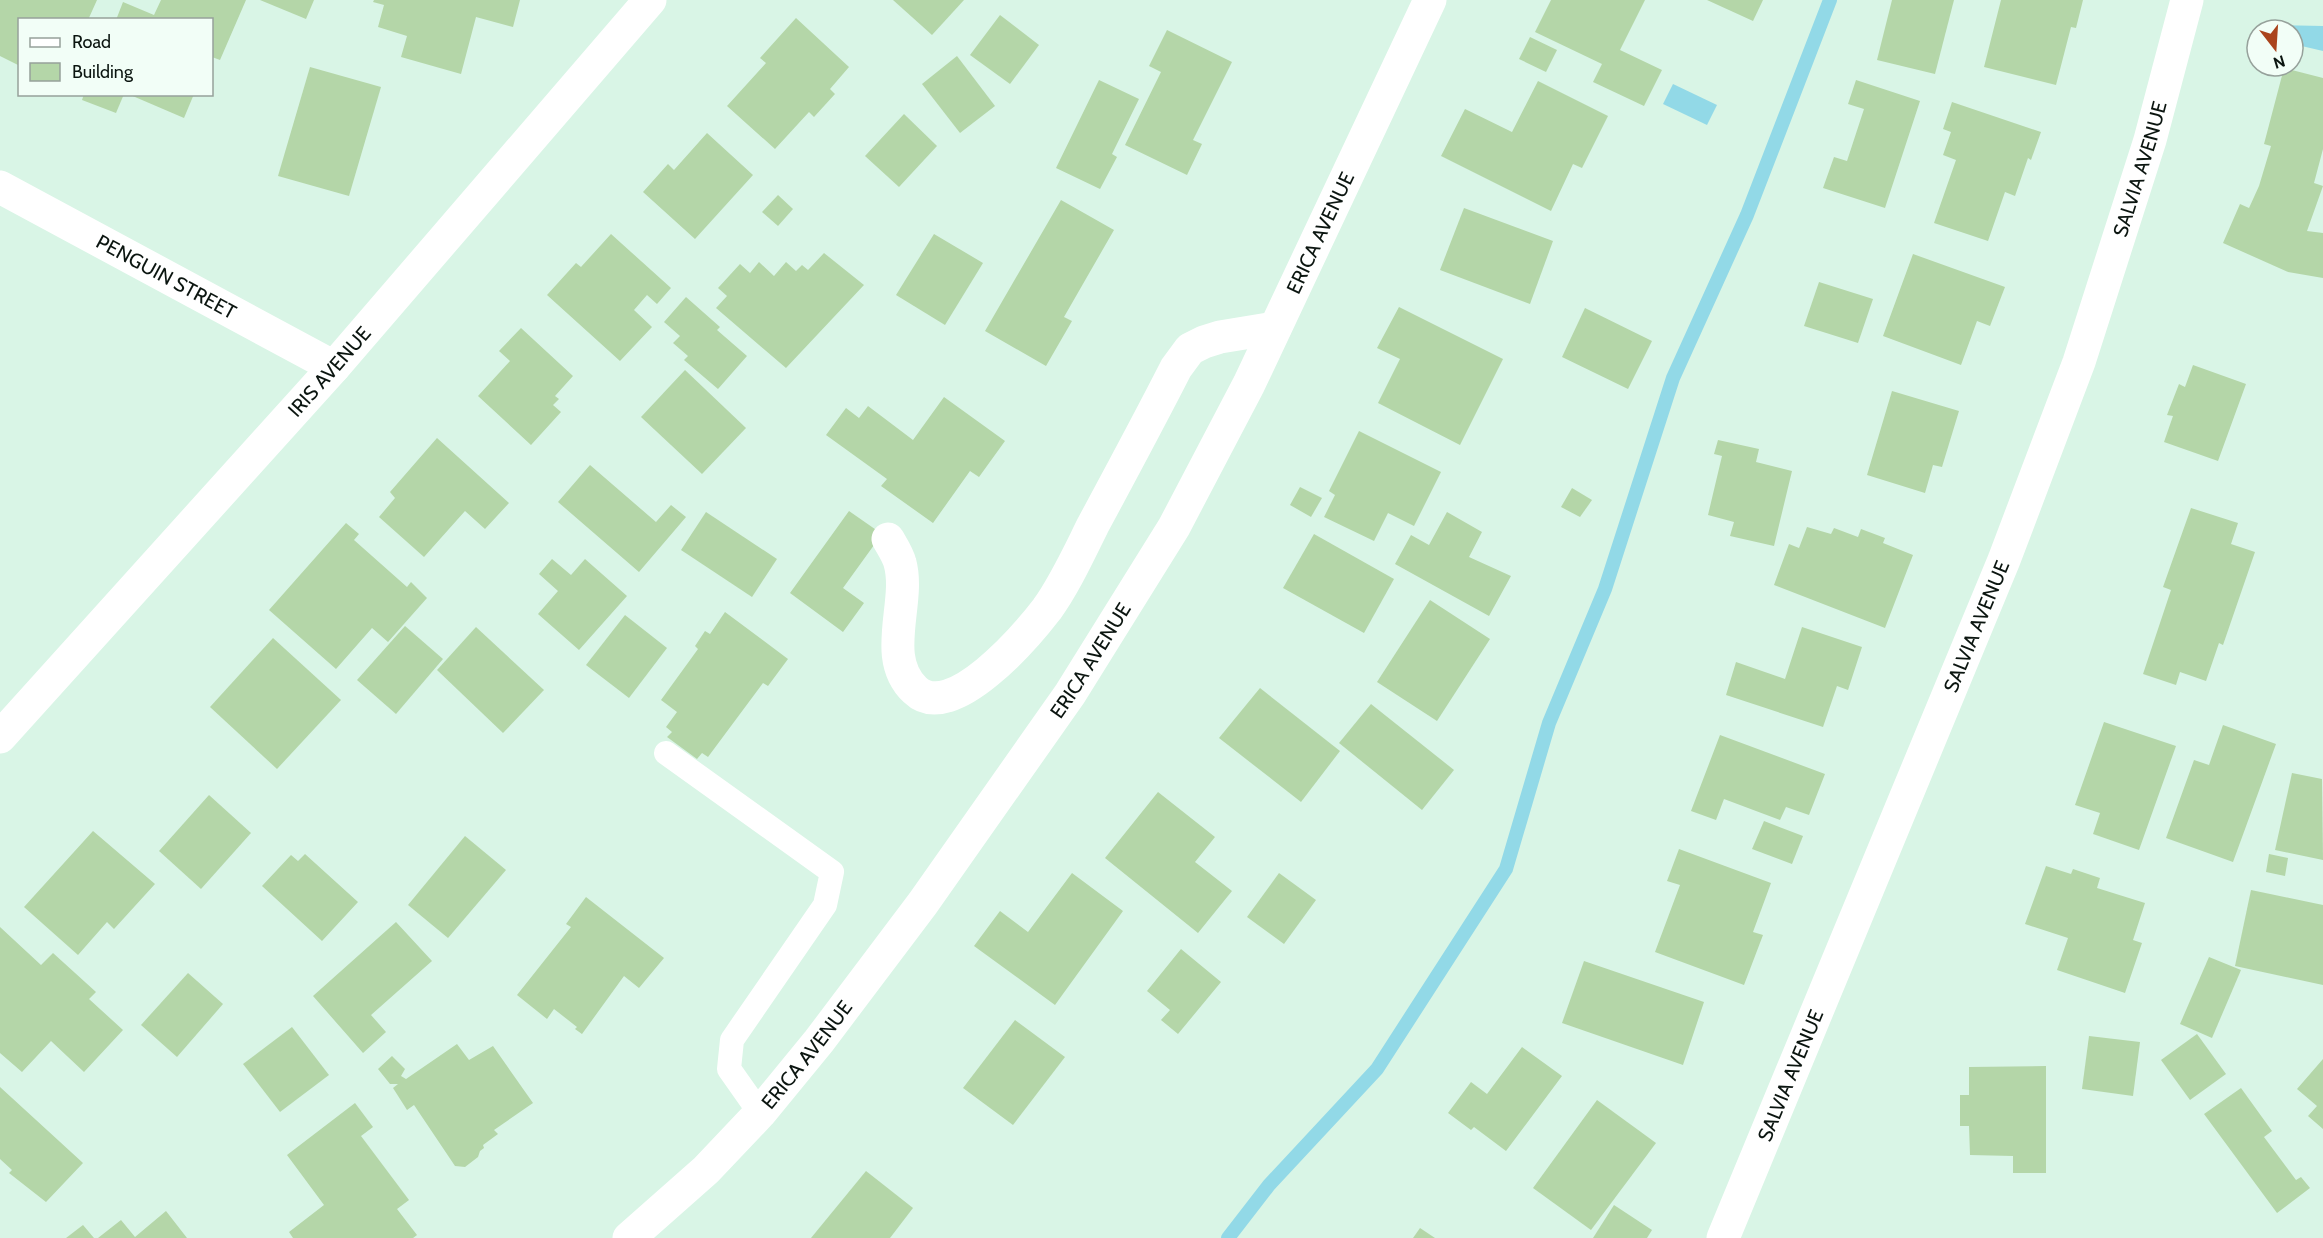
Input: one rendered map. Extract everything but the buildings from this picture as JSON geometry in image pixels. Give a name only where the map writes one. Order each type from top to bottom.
[{"type":"street","name":"IRIS AVENUE","points":[[0,737],[334,367],[650,0]]},
{"type":"street","name":"ERICA AVENUE","points":[[629,1238],[706,1170],[760,1113],[819,1041],[923,903],[1070,694],[1174,526],[1275,328],[1430,0]]},
{"type":"street","name":"SALVIA AVENUE","points":[[1723,1238],[2004,560],[2079,362],[2151,140],[2187,0]]},
{"type":"street","name":"PENGUIN STREET","points":[[0,187],[334,367]]},
{"type":"street","points":[[888,539],[900,562],[903,587],[897,641],[901,666],[914,690],[926,697],[954,694],[975,684],[1047,609],[1176,368],[1190,350],[1220,337],[1275,328]]},
{"type":"lane","points":[[666,753],[832,872],[825,905],[732,1040],[729,1069],[760,1113]]},
{"type":"water","points":[[2305,26],[2323,26],[2323,51],[2305,47]]},
{"type":"water","points":[[1673,84],[1717,105],[1707,125],[1663,104]]},
{"type":"waterway","points":[[1228,1238],[1269,1185],[1377,1069],[1506,869],[1549,723],[1605,589],[1673,378],[1747,215],[1830,0]]}]
